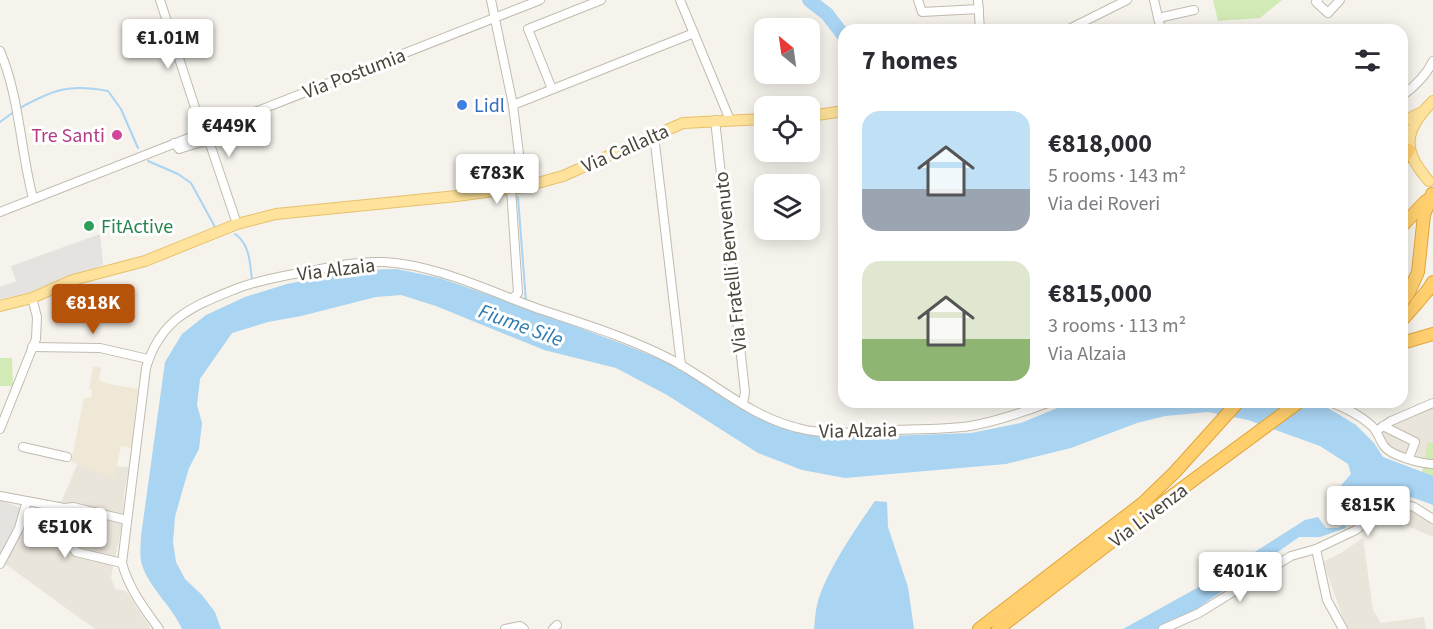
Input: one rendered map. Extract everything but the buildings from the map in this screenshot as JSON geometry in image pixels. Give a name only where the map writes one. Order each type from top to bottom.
[{"type":"highway","points":[[1408,219],[1432,189]]},
{"type":"highway","points":[[1408,293],[1418,272],[1424,215],[1432,189]]},
{"type":"highway","points":[[1408,314],[1428,295]]},
{"type":"highway","points":[[1408,341],[1433,334]]},
{"type":"highway","name":"Via Livenza","points":[[980,629],[1143,503],[1175,472],[1233,408]]},
{"type":"highway","name":"Via Livenza","points":[[998,629],[1150,512],[1291,408]]},
{"type":"main road","points":[[1408,119],[1424,110],[1433,101]]},
{"type":"main road","points":[[1408,142],[1424,110]]},
{"type":"main road","points":[[820,115],[838,112]]},
{"type":"main road","name":"Via Callalta","points":[[0,306],[32,298],[73,280],[155,257],[237,224],[276,214],[523,187],[574,171],[683,123],[754,119]]},
{"type":"main road","points":[[1408,151],[1432,189]]},
{"type":"street","points":[[160,0],[202,132]]},
{"type":"street","points":[[491,0],[513,105],[523,187]]},
{"type":"street","name":"Via Postumia","points":[[0,212],[540,0]]},
{"type":"street","points":[[552,89],[528,29],[601,0]]},
{"type":"street","points":[[680,0],[730,120]]},
{"type":"street","points":[[918,0],[922,12],[978,4],[980,24]]},
{"type":"street","points":[[1079,24],[1127,0]]},
{"type":"street","points":[[1154,0],[1160,24]]},
{"type":"street","points":[[1318,0],[1316,2],[1328,13],[1340,0]]},
{"type":"street","points":[[1158,18],[1194,10]]},
{"type":"street","points":[[513,105],[694,33]]},
{"type":"street","points":[[0,51],[4,72],[16,104],[33,198]]},
{"type":"street","points":[[1408,92],[1429,71],[1433,61]]},
{"type":"street","name":"Via Fratelli Benvenuto","points":[[715,120],[745,392],[743,404]]},
{"type":"street","points":[[654,135],[681,365]]},
{"type":"street","points":[[174,143],[179,149],[205,141],[210,144],[237,224]]},
{"type":"street","points":[[511,188],[518,293],[513,298]]},
{"type":"street","name":"Via Alzaia","points":[[159,629],[134,594],[122,563],[148,359],[151,349],[161,335],[187,310],[252,283],[355,263],[384,262],[415,266],[513,298],[649,348],[743,404],[775,421],[796,428],[832,433],[968,426],[1035,408]]},
{"type":"street","points":[[0,429],[36,339],[38,317],[32,298]]},
{"type":"street","points":[[32,347],[100,348],[148,359]]},
{"type":"street","points":[[1380,429],[1415,409],[1433,403]]},
{"type":"street","points":[[1343,408],[1380,429],[1415,442],[1408,458]]},
{"type":"street","points":[[1380,429],[1384,447],[1390,452],[1425,464],[1433,464]]},
{"type":"street","points":[[23,447],[67,457]]},
{"type":"street","points":[[0,496],[73,507],[127,520]]},
{"type":"street","points":[[0,564],[22,518],[27,501]]},
{"type":"street","points":[[1163,629],[1199,613],[1291,556],[1316,549],[1356,530],[1383,506],[1400,503],[1414,507],[1431,518]]},
{"type":"street","points":[[22,518],[63,535],[76,552],[122,563]]},
{"type":"street","points":[[1316,549],[1327,600],[1343,629]]},
{"type":"street","points":[[505,629],[520,627],[524,629]]},
{"type":"shaded area","points":[[100,234],[103,265],[27,293],[0,299],[0,287],[16,281],[11,266]]},
{"type":"shaded area","points":[[93,366],[101,368],[99,380],[108,384],[139,389],[132,448],[121,446],[114,478],[71,462],[84,398],[91,398],[92,389],[89,389]]},
{"type":"shaded area","points":[[1433,403],[1433,443],[1429,442],[1424,462],[1390,449],[1381,431]]},
{"type":"shaded area","points":[[77,465],[129,467],[124,494],[123,521],[111,577],[115,589],[126,591],[151,629],[95,629],[8,566],[31,515],[62,500]]},
{"type":"shaded area","points":[[0,500],[24,509],[28,522],[8,566],[0,561]]},
{"type":"shaded area","points":[[1393,508],[1408,508],[1433,522],[1433,537],[1387,517]]},
{"type":"shaded area","points":[[1363,538],[1373,610],[1381,623],[1424,617],[1426,629],[1347,629],[1323,562]]},
{"type":"green space","points":[[1213,0],[1282,0],[1260,18],[1218,21]]},
{"type":"green space","points":[[0,358],[12,358],[13,386],[0,386]]},
{"type":"green space","points":[[1428,442],[1433,443],[1433,476],[1422,472]]},
{"type":"water","name":"Fiume Sile","points":[[397,269],[440,278],[527,308],[668,362],[730,400],[784,428],[832,438],[971,433],[1021,423],[1057,408],[1328,408],[1356,425],[1374,443],[1383,457],[1433,476],[1433,505],[1400,493],[1375,495],[1357,520],[1337,490],[1351,474],[1348,464],[1320,446],[1248,420],[1208,412],[1165,416],[1137,423],[1071,448],[1006,464],[845,478],[802,470],[758,453],[667,395],[616,368],[544,350],[436,306],[401,295],[376,297],[268,322],[232,333],[200,379],[197,405],[202,423],[199,449],[189,468],[175,517],[173,542],[176,562],[185,579],[202,595],[215,612],[221,629],[182,629],[150,582],[141,558],[141,536],[165,362],[182,334],[206,315],[245,297],[287,284],[361,270]]},
{"type":"water","points":[[875,501],[887,502],[888,527],[908,587],[914,629],[814,629],[817,605],[827,579],[842,551]]},
{"type":"water","points":[[1318,517],[1326,528],[1338,528],[1344,525],[1346,528],[1320,537],[1299,537],[1198,608],[1157,629],[1123,629],[1206,583],[1305,520]]},
{"type":"waterway","points":[[809,0],[827,14],[838,28]]},
{"type":"waterway","points":[[20,108],[53,92],[72,88],[108,91],[121,109],[138,148]]},
{"type":"waterway","points":[[0,122],[15,111]]},
{"type":"waterway","points":[[148,161],[178,174],[191,183],[215,227]]},
{"type":"waterway","points":[[518,197],[526,302]]},
{"type":"waterway","points":[[235,234],[244,243],[250,261],[252,280]]},
{"type":"place","name":"Lidl","points":[[462,105]]},
{"type":"place","name":"Tre Santi","points":[[117,135]]},
{"type":"place","name":"FitActive","points":[[89,226]]}]
